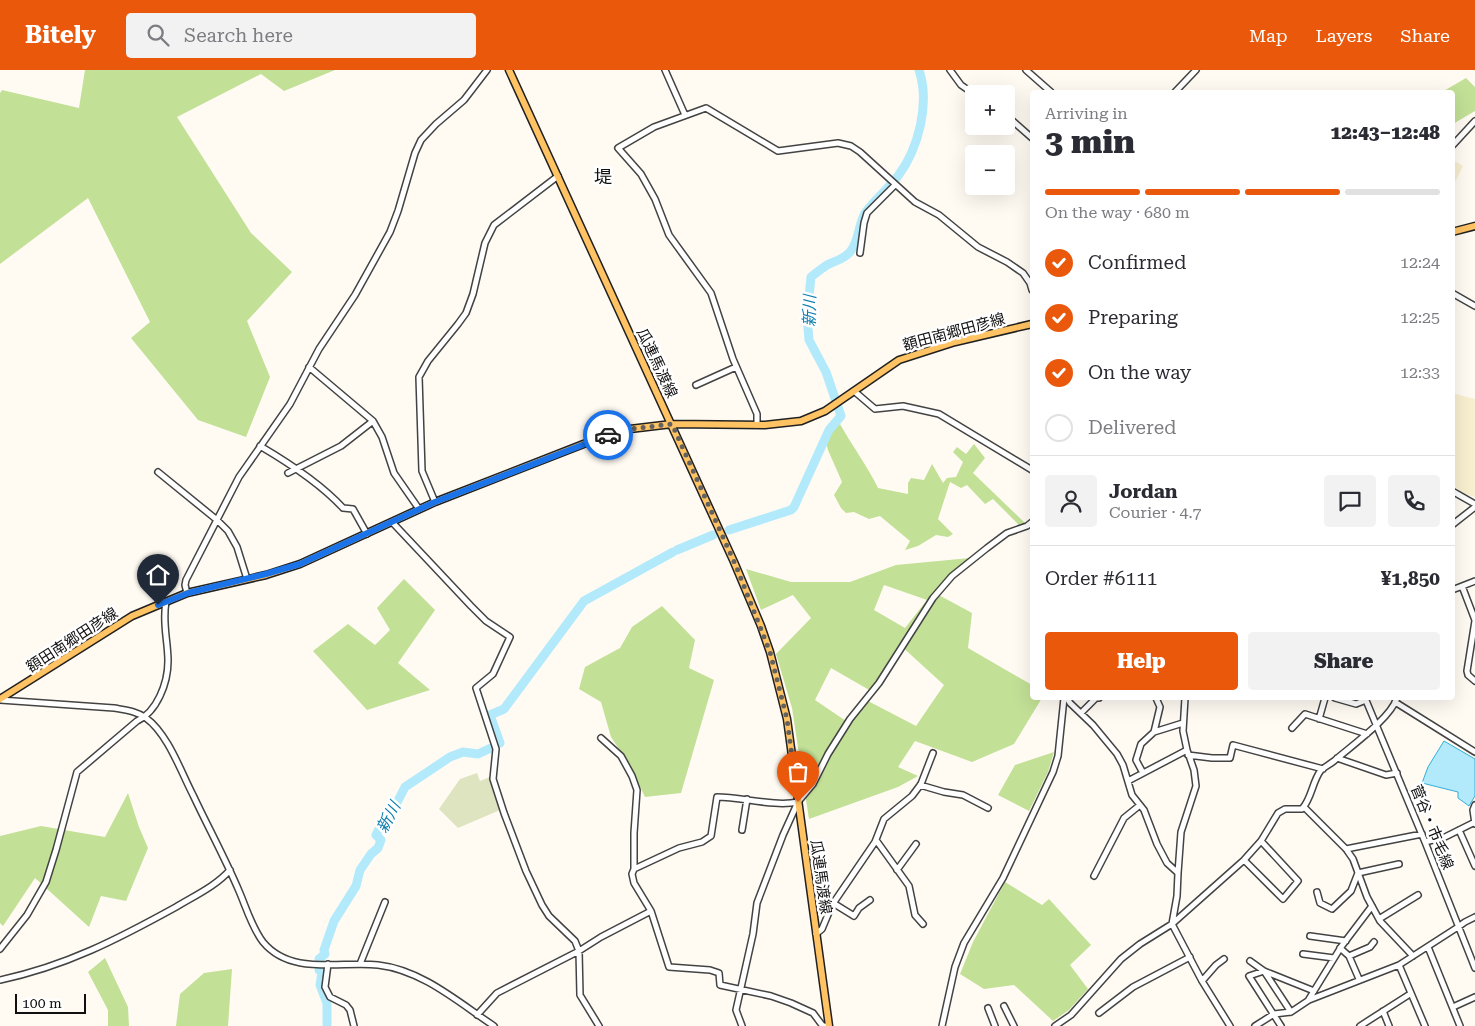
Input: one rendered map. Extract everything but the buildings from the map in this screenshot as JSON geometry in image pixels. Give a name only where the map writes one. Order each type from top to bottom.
[{"type":"main road","name":"瓜連馬渡線","points":[[509,70],[736,566],[770,652],[787,719],[827,1026]]},
{"type":"main road","points":[[1455,231],[1475,226]]},
{"type":"main road","name":"額田南郷田彦線","points":[[0,700],[132,616],[188,593],[300,564],[435,502],[604,436],[630,429],[672,424],[757,425],[785,424],[801,421],[825,411],[899,360],[955,342],[1030,324]]},
{"type":"street","points":[[188,593],[185,585],[186,580],[199,563],[217,520],[239,477],[290,404],[309,367],[355,295],[390,232],[415,153],[421,140],[464,100],[487,70]]},
{"type":"street","points":[[665,70],[685,115]]},
{"type":"street","points":[[950,70],[965,88]]},
{"type":"street","points":[[1026,70],[1049,90]]},
{"type":"street","points":[[1177,90],[1193,71]]},
{"type":"street","points":[[757,425],[757,414],[736,367],[711,293],[669,235],[655,199],[641,174],[618,148],[654,127],[706,108],[778,151],[838,143],[851,146],[915,202],[939,215],[978,247],[1007,262],[1022,273],[1030,283]]},
{"type":"street","points":[[1015,123],[1030,136]]},
{"type":"street","points":[[1455,143],[1474,124]]},
{"type":"street","points":[[435,502],[422,471],[419,377],[428,361],[466,313],[473,294],[484,243],[494,225],[558,176]]},
{"type":"street","points":[[860,253],[864,223],[868,213],[894,183]]},
{"type":"street","points":[[1455,296],[1475,306]]},
{"type":"street","points":[[309,367],[374,422],[382,437],[394,473],[419,510]]},
{"type":"street","points":[[696,385],[736,367]]},
{"type":"street","points":[[854,391],[876,408],[903,406],[939,414],[1030,469]]},
{"type":"street","points":[[288,473],[341,446],[374,422]]},
{"type":"street","points":[[260,446],[297,469],[343,508],[353,509],[368,534]]},
{"type":"street","points":[[158,472],[228,531],[237,547],[247,579]]},
{"type":"street","points":[[1455,493],[1475,506],[1455,523]]},
{"type":"street","points":[[392,522],[486,621],[510,637],[493,674],[476,688],[496,749],[493,779],[526,871],[542,905],[549,916],[575,941],[579,951],[580,995],[599,1026]]},
{"type":"street","points":[[742,1026],[736,1010],[753,934],[757,903],[776,851],[798,802],[813,784],[828,754],[850,718],[879,683],[933,598],[952,576],[987,548],[1007,533],[1030,524]]},
{"type":"street","points":[[1455,589],[1475,582]]},
{"type":"street","points":[[1462,586],[1475,621],[1467,671],[1468,675],[1475,681]]},
{"type":"street","points":[[0,949],[28,916],[46,882],[77,772],[136,721],[145,717],[157,702],[165,684],[167,673],[168,661],[164,619],[166,602]]},
{"type":"street","points":[[0,700],[114,708],[145,717],[162,736],[230,870],[255,928],[263,942],[273,951],[288,960],[302,964],[380,965],[410,974],[432,984],[494,1026]]},
{"type":"street","points":[[942,1026],[955,967],[964,944],[1003,878],[1053,772],[1058,756],[1066,700]]},
{"type":"street","points":[[1068,700],[1093,725],[1117,754],[1123,765],[1132,795],[1144,810],[1157,844],[1167,863],[1178,873]]},
{"type":"street","points":[[1081,713],[1094,700]]},
{"type":"street","points":[[1154,732],[1160,707],[1157,700]]},
{"type":"street","points":[[1185,700],[1183,731],[1187,752],[1194,770],[1196,786],[1181,832],[1177,896],[1172,924],[1202,980],[1230,1026]]},
{"type":"street","points":[[1319,719],[1325,700]]},
{"type":"street","points":[[1342,700],[1356,704],[1363,700]]},
{"type":"street","name":"菅谷・市毛線","points":[[1365,700],[1397,772],[1475,968]]},
{"type":"street","points":[[1055,1026],[1071,1015],[1121,959],[1140,944],[1172,924],[1244,860],[1261,841],[1278,813],[1285,810],[1302,809],[1316,778],[1323,769],[1367,734],[1396,700],[1475,752]]},
{"type":"street","points":[[1292,728],[1305,714],[1367,734]]},
{"type":"street","points":[[1143,773],[1136,760],[1141,744],[1154,732],[1183,724]]},
{"type":"street","points":[[600,738],[621,756],[637,790],[634,869],[632,874],[634,883],[650,911],[669,967],[719,972],[720,985],[771,996],[791,1003],[813,1013],[822,1025],[827,1026]]},
{"type":"street","points":[[1128,781],[1187,752],[1212,758],[1230,758],[1233,745],[1323,769]]},
{"type":"street","points":[[816,934],[822,928],[833,903],[876,840],[884,819],[912,796],[920,786],[933,753]]},
{"type":"street","points":[[1337,758],[1386,775],[1397,772]]},
{"type":"street","points":[[920,786],[963,795],[988,808]]},
{"type":"street","points":[[634,869],[679,848],[702,842],[711,836],[717,797],[789,804],[798,802]]},
{"type":"street","points":[[742,830],[748,800]]},
{"type":"street","points":[[1094,876],[1124,818],[1140,805]]},
{"type":"street","points":[[1425,842],[1445,837],[1475,823],[1473,810],[1475,805]]},
{"type":"street","points":[[1304,807],[1346,848],[1353,859],[1379,919],[1413,956]]},
{"type":"street","points":[[1458,830],[1475,866]]},
{"type":"street","points":[[1346,848],[1422,834]]},
{"type":"street","points":[[876,840],[909,886],[915,915],[923,924]]},
{"type":"street","points":[[1244,860],[1283,898],[1298,881],[1261,841]]},
{"type":"street","points":[[897,870],[916,844]]},
{"type":"street","points":[[1358,873],[1400,864]]},
{"type":"street","points":[[0,980],[30,974],[92,951],[197,895],[224,877],[230,870]]},
{"type":"street","points":[[1317,892],[1320,903],[1332,909],[1351,891],[1358,873]]},
{"type":"street","points":[[1379,919],[1418,895]]},
{"type":"street","points":[[833,903],[854,916],[859,908],[870,900]]},
{"type":"street","points":[[360,964],[385,902]]},
{"type":"street","points":[[1309,1000],[1340,948],[1372,906]]},
{"type":"street","points":[[477,1015],[497,993],[579,951],[600,937],[650,911]]},
{"type":"street","points":[[1255,1026],[1274,1014],[1291,1012],[1309,1000],[1359,979],[1400,965],[1458,928],[1464,922],[1475,917]]},
{"type":"street","points":[[1310,936],[1346,941]]},
{"type":"street","points":[[1349,956],[1370,947],[1374,942]]},
{"type":"street","points":[[1428,947],[1460,1026]]},
{"type":"street","points":[[1340,948],[1349,956],[1359,979]]},
{"type":"street","points":[[1303,954],[1334,958]]},
{"type":"street","points":[[1099,1012],[1133,987],[1190,957]]},
{"type":"street","points":[[1202,980],[1224,959]]},
{"type":"street","points":[[1250,961],[1264,971],[1314,991]]},
{"type":"street","points":[[328,964],[326,987],[330,997],[346,1005],[350,1010],[354,1026]]},
{"type":"street","points":[[1400,965],[1410,994],[1425,1026]]},
{"type":"street","points":[[1264,971],[1291,1012]]},
{"type":"street","points":[[1264,971],[1249,976],[1281,1026]]},
{"type":"street","points":[[1360,1026],[1410,994]]},
{"type":"street","points":[[1453,1007],[1475,997]]},
{"type":"street","points":[[1004,1006],[1014,1026]]},
{"type":"street","points":[[988,1008],[995,1026]]},
{"type":"street","points":[[1383,1011],[1389,1026]]},
{"type":"shaded area","points":[[1455,161],[1463,166],[1455,182]]},
{"type":"shaded area","points":[[1455,394],[1475,399],[1475,497],[1464,494],[1455,487]]},
{"type":"green space","points":[[85,70],[335,70],[284,91],[261,74],[177,117],[251,233],[292,272],[247,321],[270,377],[246,437],[198,420],[131,338],[150,322],[88,198],[0,264],[0,93],[2,90],[79,108]]},
{"type":"green space","points":[[1466,78],[1475,87],[1475,111],[1455,123],[1455,90],[1445,90]]},
{"type":"green space","points":[[840,424],[878,488],[908,494],[908,483],[911,478],[924,480],[932,464],[943,483],[947,478],[956,477],[963,462],[953,452],[957,447],[966,454],[974,444],[985,458],[973,473],[1025,523],[1019,525],[993,499],[985,504],[967,485],[961,488],[950,482],[938,519],[953,534],[948,537],[936,535],[918,546],[905,550],[910,541],[880,516],[869,519],[854,512],[846,513],[834,495],[842,482],[826,442],[831,432]]},
{"type":"green space","points":[[970,558],[950,574],[935,593],[972,613],[968,648],[1030,684],[1030,700],[1041,700],[1014,744],[972,762],[915,741],[898,767],[918,776],[898,787],[809,819],[792,708],[776,654],[811,618],[793,595],[761,610],[746,569],[791,582],[850,582],[896,565]],"holes":[[[884,585],[927,600],[905,628],[874,610]],[[899,644],[944,685],[916,726],[868,701],[849,723],[815,700],[831,668],[871,691]]]},
{"type":"green space","points":[[404,579],[435,610],[398,663],[430,690],[367,710],[313,651],[348,624],[375,645],[390,630],[377,608]]},
{"type":"green space","points":[[662,606],[695,640],[689,668],[714,680],[681,793],[645,797],[629,764],[611,737],[601,702],[579,689],[585,667],[620,648],[632,627]]},
{"type":"green space","points":[[1054,752],[1048,772],[1029,811],[998,795],[1015,765]]},
{"type":"green space","points":[[477,773],[480,781],[490,777],[500,810],[458,828],[439,809],[460,779]]},
{"type":"green space","points":[[128,793],[148,848],[126,901],[101,896],[89,927],[35,878],[3,926],[0,923],[0,836],[41,826],[105,837]]},
{"type":"green space","points":[[1005,882],[1042,905],[1049,899],[1091,945],[1070,965],[1088,989],[1069,1010],[1053,1021],[1014,985],[984,989],[960,974],[973,942]]},
{"type":"green space","points":[[105,958],[128,1007],[129,1026],[108,1026],[108,1010],[88,972]]},
{"type":"green space","points":[[232,969],[228,1026],[176,1026],[180,994],[204,973]]},
{"type":"water","points":[[1444,741],[1475,759],[1475,796],[1469,806],[1458,798],[1458,792],[1422,783],[1428,767]]},
{"type":"waterway","name":"新川","points":[[729,530],[791,510],[794,507],[829,430],[841,416],[826,372],[809,340],[807,316],[811,277],[850,252],[865,213],[898,176],[912,152],[923,111],[922,83],[919,70]]},
{"type":"waterway","name":"新川","points":[[677,550],[713,535]]},
{"type":"waterway","name":"新川","points":[[500,743],[490,715],[504,709],[584,601],[673,552]]},
{"type":"waterway","name":"新川","points":[[319,959],[325,954],[324,950],[334,921],[356,886],[360,870],[371,854],[378,848],[381,840],[376,835],[381,825],[388,820],[405,787],[450,757],[463,752],[478,754],[493,747]]},
{"type":"waterway","name":"新川","points":[[319,970],[322,972],[320,985],[327,1003],[327,1026]]},
{"type":"way so far","points":[[608,435],[630,429],[672,424],[736,566],[770,652],[787,719],[798,802]]},
{"type":"district","name":"堤","points":[[603,177]]},
{"type":"route","points":[[158,605],[188,593],[300,564],[435,502],[608,435]]}]
